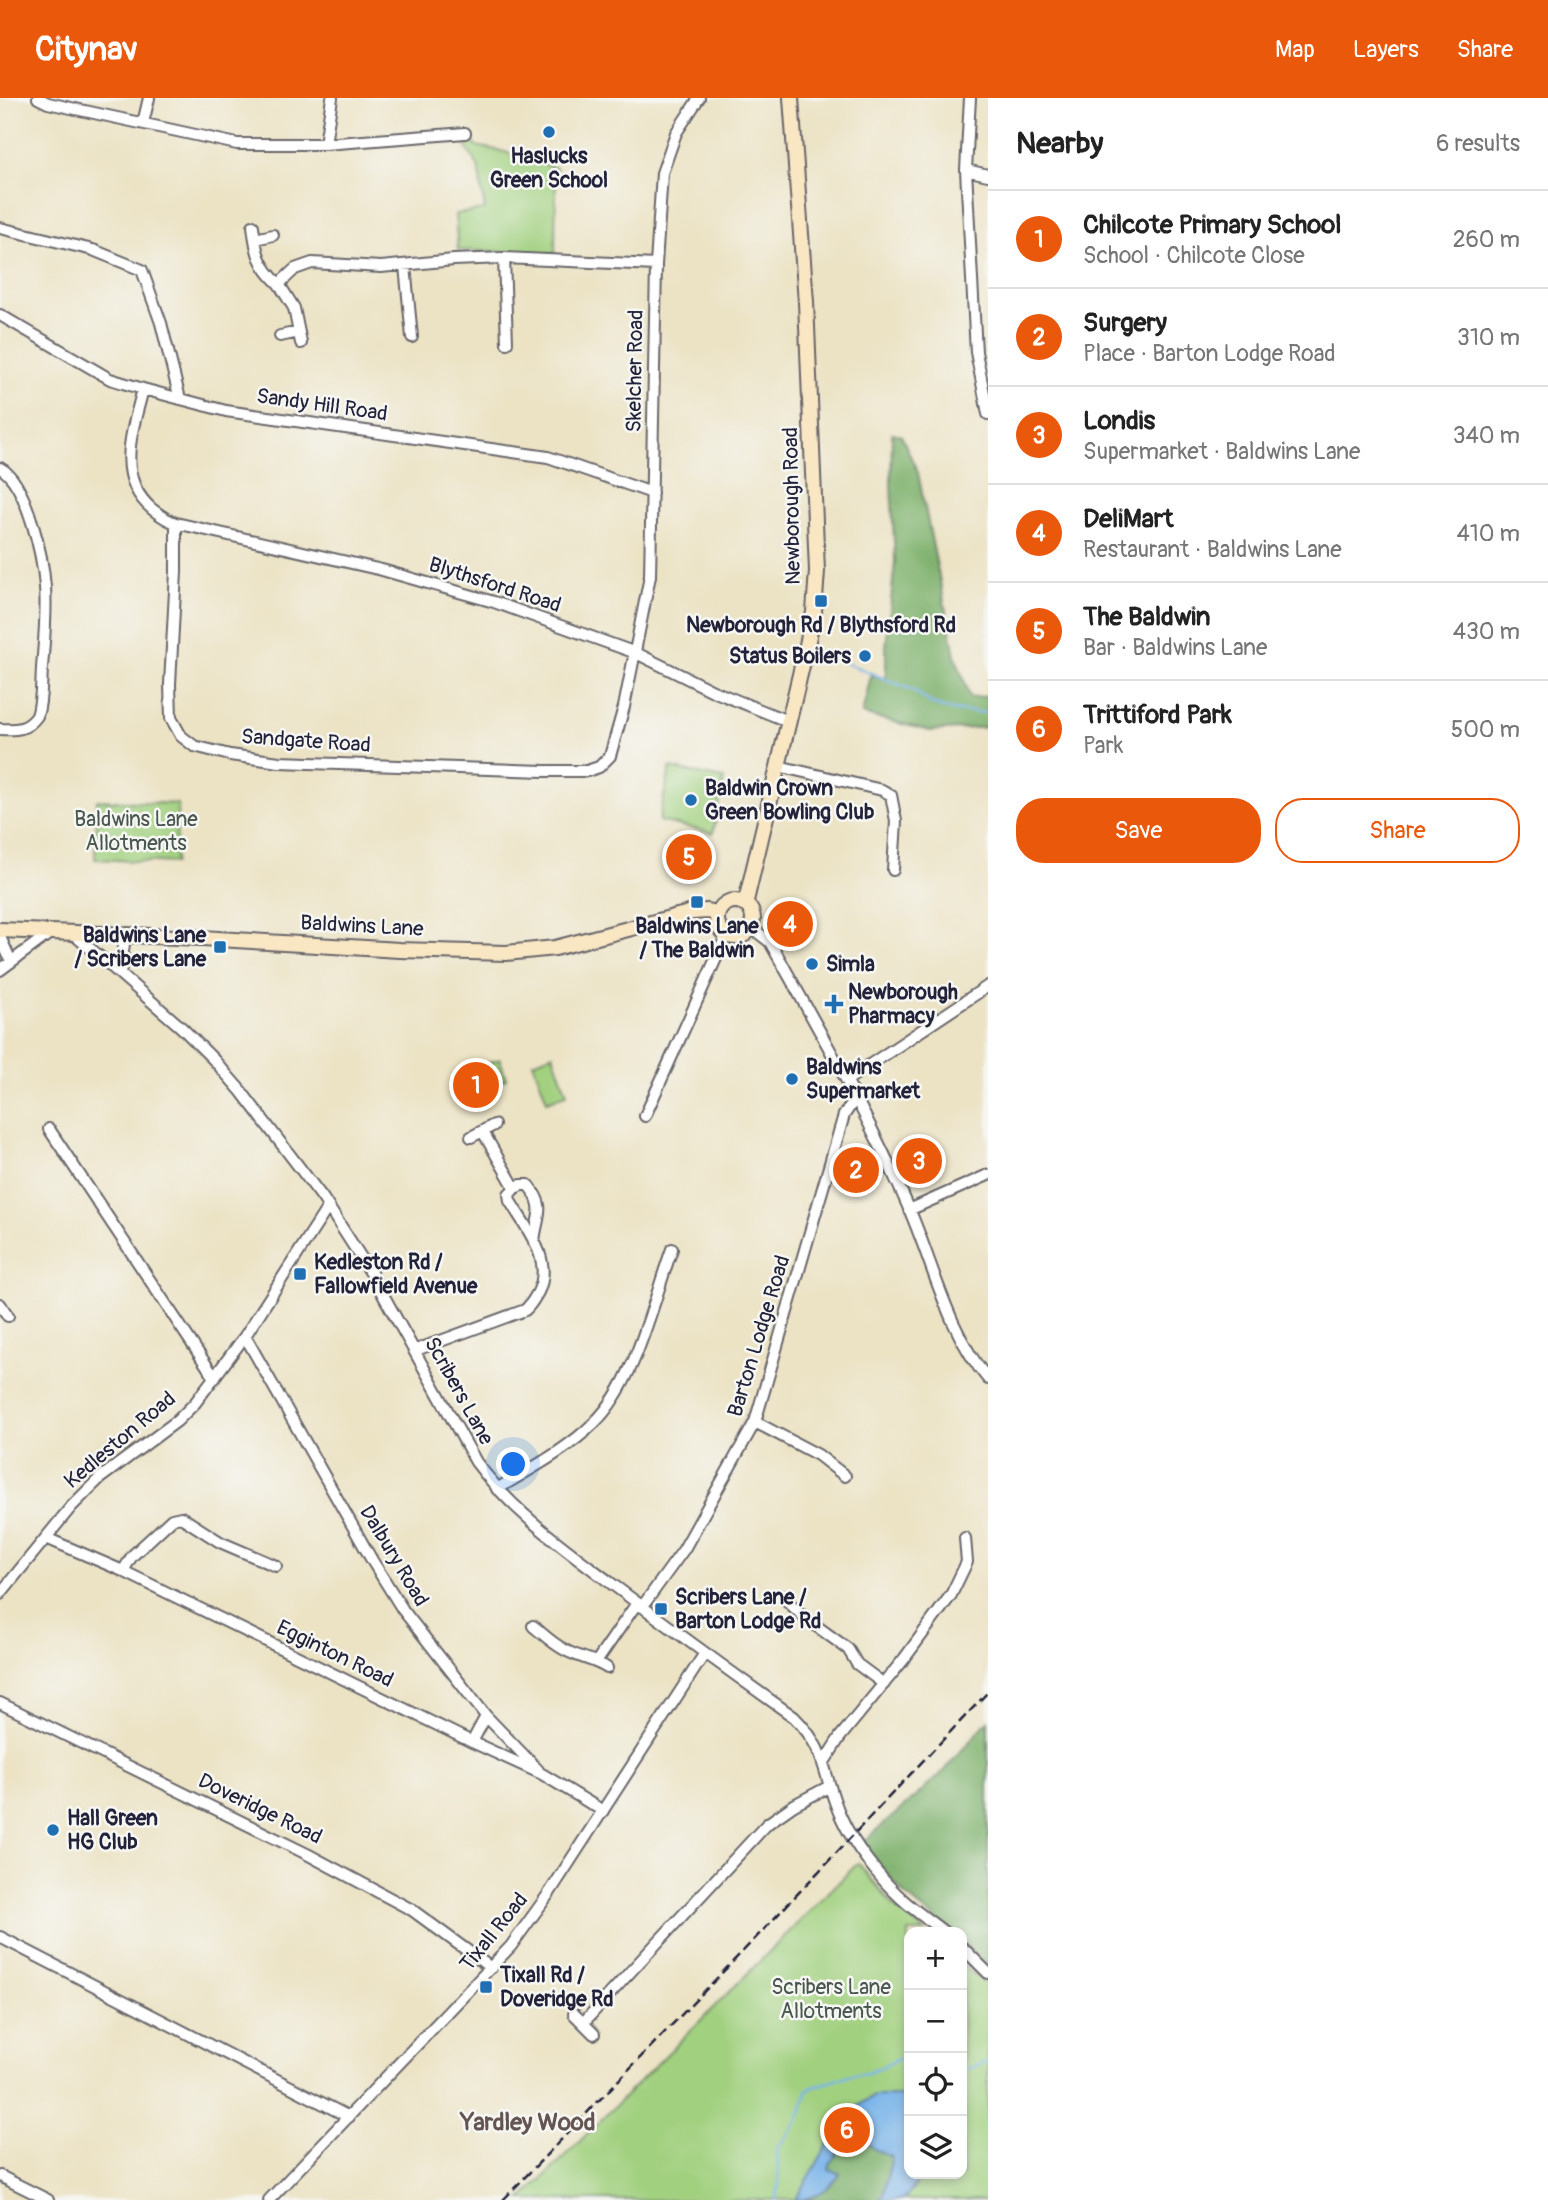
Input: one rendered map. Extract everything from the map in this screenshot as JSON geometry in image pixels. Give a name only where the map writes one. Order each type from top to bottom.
[{"type":"street","points":[[38,98],[48,103],[237,144],[325,144],[465,133]]},
{"type":"street","points":[[143,123],[149,98]]},
{"type":"street","points":[[325,144],[332,98]]},
{"type":"street","name":"Skelcher Road","points":[[636,653],[650,576],[656,265],[662,173],[676,133],[699,98]]},
{"type":"street","name":"Newborough Road","points":[[745,905],[814,612],[817,561],[806,302],[791,98]]},
{"type":"street","points":[[970,98],[966,170],[988,414]]},
{"type":"street","points":[[966,170],[988,175]]},
{"type":"street","points":[[253,226],[256,249],[266,272],[279,284],[294,308],[300,337],[280,336]]},
{"type":"street","points":[[0,228],[93,250],[142,270],[160,323],[180,399]]},
{"type":"street","points":[[254,239],[273,235]]},
{"type":"street","points":[[279,284],[295,269],[312,263],[381,267],[504,258],[656,265]]},
{"type":"street","points":[[504,258],[507,344]]},
{"type":"street","points":[[405,266],[412,337]]},
{"type":"street","name":"Sandy Hill Road","points":[[0,315],[110,379],[143,389],[226,411],[548,457],[652,493]]},
{"type":"street","points":[[143,389],[129,446],[131,475],[146,504],[167,520],[176,523]]},
{"type":"street","points":[[0,468],[11,476],[19,489],[39,548],[45,586],[46,621],[37,716],[25,727],[16,730],[0,729]]},
{"type":"street","name":"Blythsford Road","points":[[176,523],[382,570],[482,598],[636,653],[713,691],[790,722]]},
{"type":"street","name":"Sandgate Road","points":[[176,523],[171,718],[181,736],[194,746],[208,750],[279,762],[544,771],[595,769],[610,756],[636,653]]},
{"type":"street","points":[[778,766],[882,790],[891,795],[896,821],[893,870]]},
{"type":"street","points":[[730,901],[745,905],[751,908],[753,914],[752,928],[740,936],[727,933],[717,923],[716,913],[730,901]]},
{"type":"street","name":"Baldwins Lane","points":[[0,930],[506,953],[555,948],[694,912],[716,913]]},
{"type":"street","points":[[752,928],[770,942],[848,1080],[909,1210],[966,1347],[988,1379]]},
{"type":"street","points":[[0,970],[50,933]]},
{"type":"street","name":"Scribers Lane","points":[[72,933],[182,1028],[241,1091],[328,1207],[371,1273],[476,1462],[497,1489],[528,1520],[794,1717],[808,1731],[824,1762],[841,1817],[874,1867],[900,1898],[938,1927]]},
{"type":"street","points":[[645,1116],[727,933]]},
{"type":"street","points":[[120,974],[125,936]]},
{"type":"street","points":[[0,937],[11,961]]},
{"type":"street","points":[[848,1080],[988,986]]},
{"type":"street","name":"Barton Lodge Road","points":[[597,1661],[684,1549],[755,1422],[844,1115],[856,1097]]},
{"type":"street","points":[[471,1137],[494,1125]]},
{"type":"street","points":[[48,1129],[215,1378]]},
{"type":"street","points":[[483,1132],[515,1188]]},
{"type":"street","points":[[909,1210],[988,1175]]},
{"type":"street","points":[[416,1350],[530,1306],[539,1290],[544,1271],[534,1242],[509,1195],[515,1188],[528,1185],[541,1206],[534,1242]]},
{"type":"street","name":"Kedleston Road","points":[[0,1594],[71,1507],[100,1478],[177,1420],[195,1403],[245,1336],[328,1207]]},
{"type":"street","points":[[497,1489],[574,1441],[594,1423],[621,1390],[671,1249]]},
{"type":"street","points":[[0,1304],[8,1317]]},
{"type":"street","name":"Dalbury Road","points":[[245,1336],[397,1601],[486,1716],[542,1774]]},
{"type":"street","points":[[755,1422],[818,1455],[845,1476]]},
{"type":"street","points":[[123,1571],[132,1556],[172,1519],[181,1517],[220,1542],[276,1566]]},
{"type":"street","name":"Egginton Road","points":[[46,1538],[123,1571],[542,1774],[603,1811]]},
{"type":"street","points":[[824,1762],[840,1737],[951,1595],[967,1562],[965,1538]]},
{"type":"street","points":[[782,1596],[804,1617],[848,1648],[857,1664],[884,1684]]},
{"type":"street","points":[[533,1626],[561,1649],[581,1658],[597,1661],[607,1668]]},
{"type":"street","name":"Tixall Road","points":[[269,2200],[511,1946],[550,1892],[705,1653]]},
{"type":"street","name":"Doveridge Road","points":[[0,1703],[307,1854],[412,1910],[491,1968]]},
{"type":"street","points":[[472,1742],[486,1716]]},
{"type":"street","points":[[583,2023],[767,1824],[794,1805],[830,1786]]},
{"type":"street","points":[[0,1937],[349,2117]]},
{"type":"street","points":[[967,1952],[988,1973]]},
{"type":"street","points":[[574,2014],[594,2034]]},
{"type":"street","points":[[0,2176],[48,2200]]},
{"type":"green space","points":[[472,134],[475,146],[498,150],[556,168],[555,254],[458,250],[455,214],[485,210],[478,166],[466,147]]},
{"type":"green space","points":[[892,433],[901,435],[918,473],[955,655],[970,698],[988,696],[988,727],[930,731],[862,714],[871,675],[886,680],[886,647],[895,562],[891,485]]},
{"type":"green space","name":"Baldwin Crown Green Bowling Club","points":[[670,768],[724,779],[713,833],[659,821]]},
{"type":"green space","name":"Baldwins Lane Allotments","points":[[97,800],[178,804],[175,863],[95,859]]},
{"type":"green space","points":[[553,1054],[567,1094],[547,1101],[533,1062]]},
{"type":"green space","points":[[500,1059],[506,1079],[466,1092],[459,1072]]},
{"type":"green space","points":[[988,1721],[988,1967],[967,1946],[967,1927],[945,1927],[904,1894],[862,1843],[939,1776]]},
{"type":"green space","name":"Scribers Lane Allotments","points":[[858,1863],[895,1907],[919,1927],[904,1927],[904,2179],[967,2179],[967,1968],[988,1986],[988,2200],[521,2200]]},
{"type":"green space","points":[[863,2140],[892,2157],[883,2197],[878,2200],[807,2200],[839,2173],[829,2170],[833,2158]]},
{"type":"water","points":[[875,2096],[904,2096],[904,2179],[914,2179],[916,2185],[903,2200],[878,2200],[883,2196],[892,2157],[863,2140],[841,2151],[833,2159],[829,2170],[840,2174],[826,2189],[815,2196],[795,2200],[840,2126],[863,2103]]},
{"type":"waterway","points":[[819,652],[915,691],[941,707],[988,713]]},
{"type":"waterway","points":[[776,2200],[779,2184],[777,2148],[797,2121],[808,2089],[850,2075],[868,2073],[901,2058],[904,2059]]},
{"type":"waterway","points":[[967,2069],[988,2062]]},
{"type":"railway","points":[[503,2200],[988,1692]]},
{"type":"place","name":"Haslucks Green School","points":[[549,132]]},
{"type":"place","name":"Newborough Rd / Blythsford Rd","points":[[821,601]]},
{"type":"place","name":"Status Boilers","points":[[865,656]]},
{"type":"place","name":"Baldwin Crown Green Bowling Club","points":[[691,800]]},
{"type":"place","name":"The Baldwin","points":[[689,857]]},
{"type":"place","name":"Baldwins Lane / The Baldwin","points":[[697,902]]},
{"type":"place","name":"DeliMart","points":[[790,924]]},
{"type":"place","name":"Baldwins Lane / Scribers Lane","points":[[220,947]]},
{"type":"place","name":"Simla","points":[[812,964]]},
{"type":"place","name":"Newborough Pharmacy","points":[[834,1004]]},
{"type":"place","name":"Baldwins Supermarket","points":[[792,1079]]},
{"type":"place","name":"Chilcote Primary School","points":[[476,1085]]},
{"type":"place","name":"Londis","points":[[919,1161]]},
{"type":"place","name":"Surgery","points":[[856,1170]]},
{"type":"place","name":"Kedleston Rd / Fallowfield Avenue","points":[[300,1274]]},
{"type":"place","name":"Scribers Lane / Barton Lodge Rd","points":[[661,1609]]},
{"type":"place","name":"Hall Green HG Club","points":[[53,1830]]},
{"type":"place","name":"Tixall Rd / Doveridge Rd","points":[[486,1987]]},
{"type":"place","name":"Trittiford Park","points":[[847,2130]]},
{"type":"district","name":"Yardley Wood","points":[[528,2122]]}]
